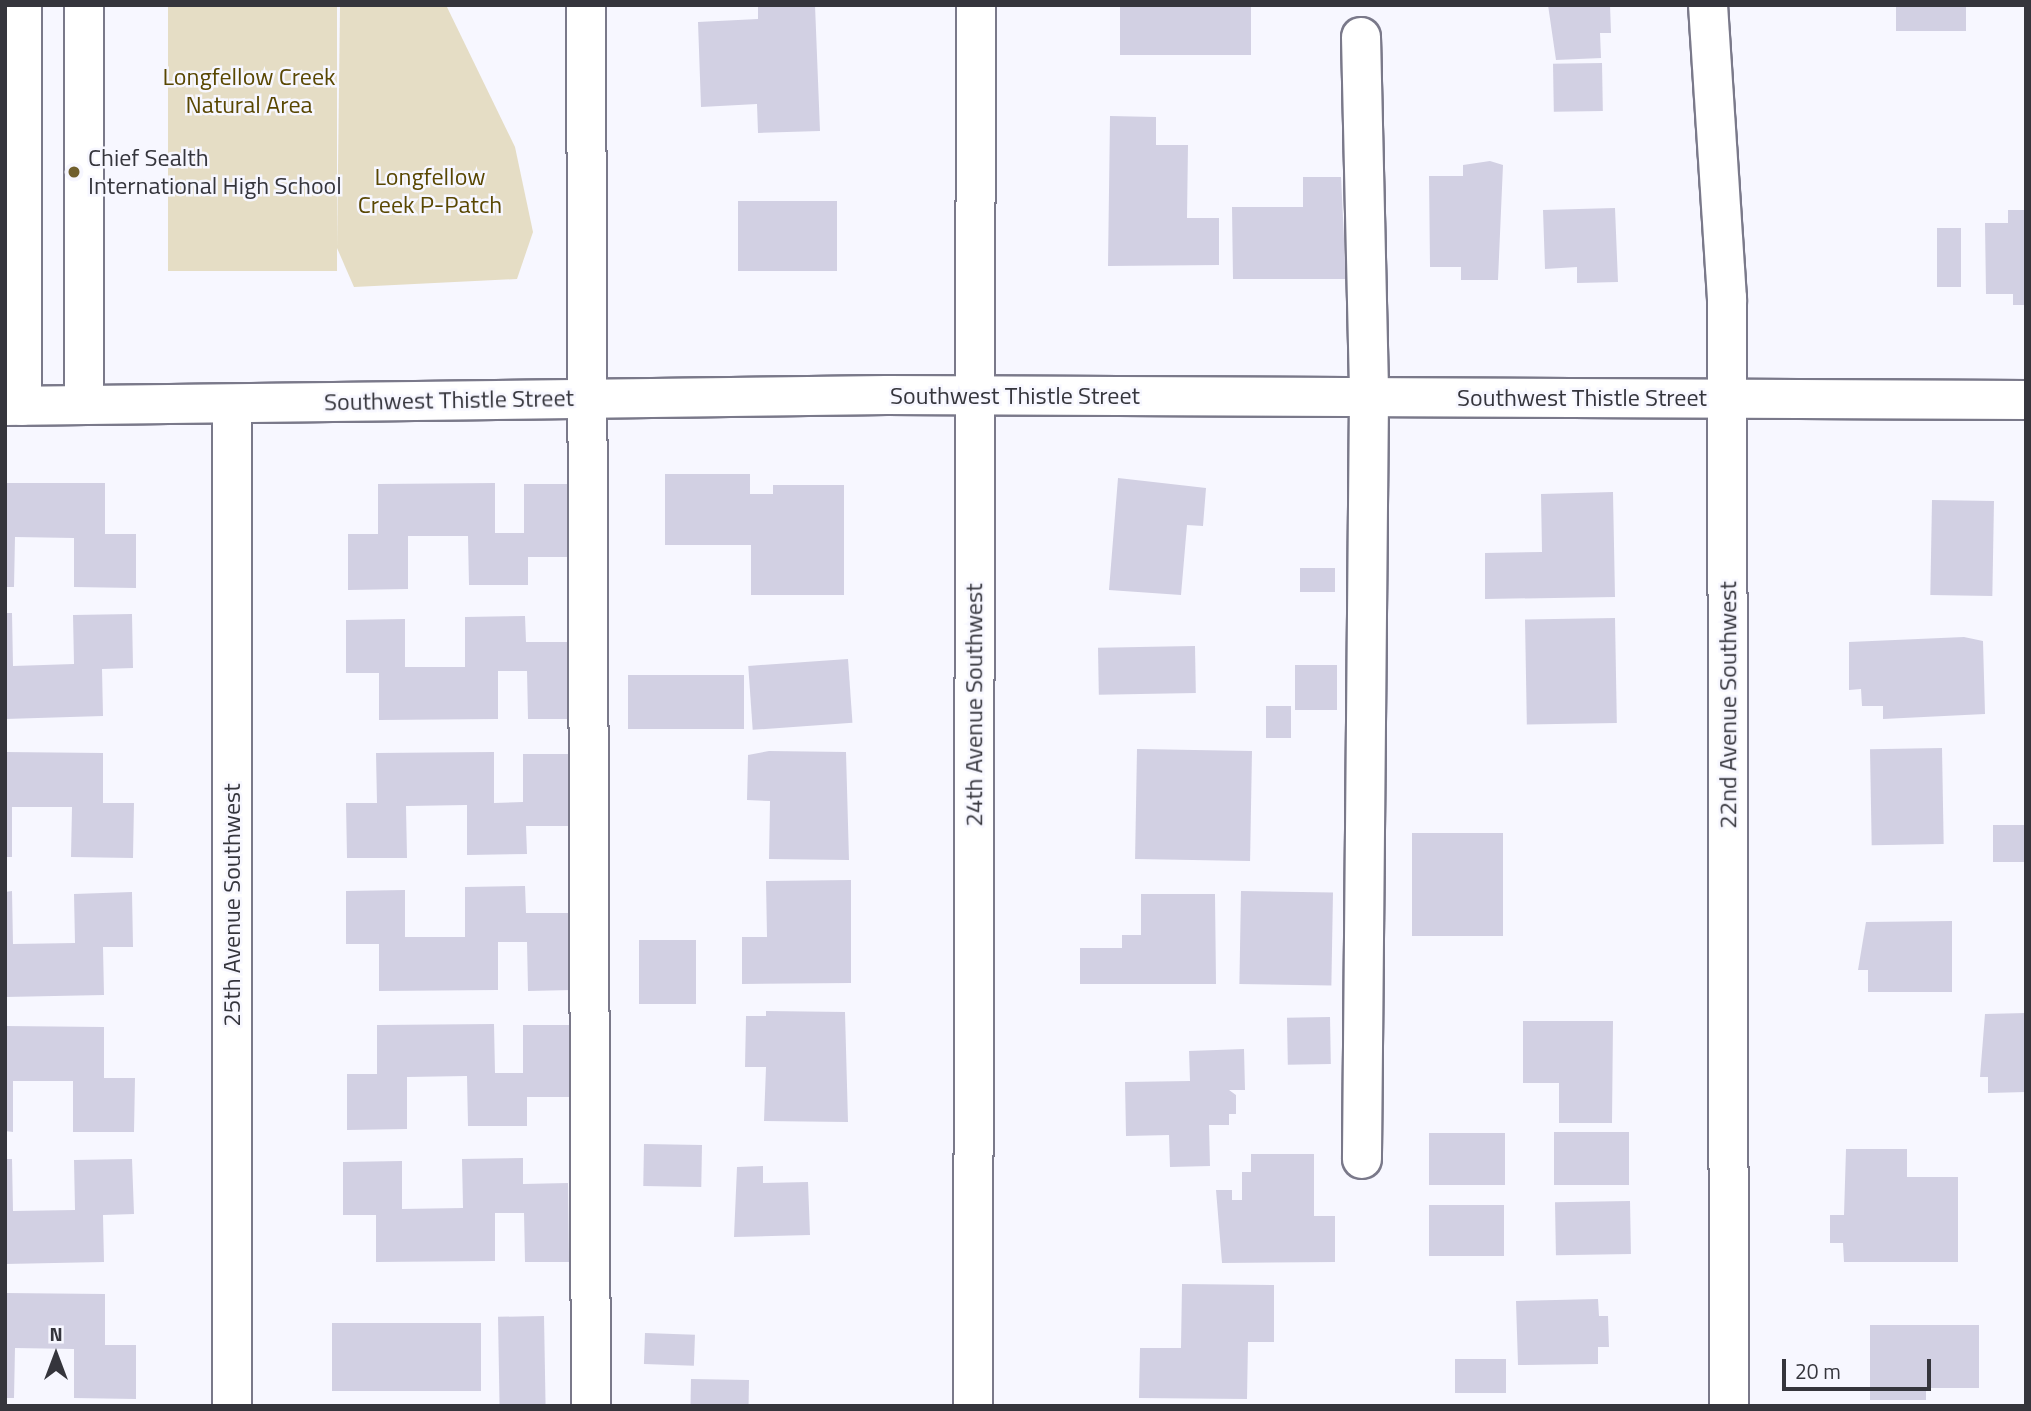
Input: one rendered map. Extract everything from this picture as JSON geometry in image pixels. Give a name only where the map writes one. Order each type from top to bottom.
[{"type":"street","points":[[14,406],[22,5]]},
{"type":"street","points":[[84,5],[84,405]]},
{"type":"street","points":[[586,5],[591,398],[591,1406]]},
{"type":"street","name":"24th Avenue Southwest","points":[[973,1406],[976,5]]},
{"type":"street","name":"22nd Avenue Southwest","points":[[1708,5],[1728,398],[1729,1406]]},
{"type":"street","points":[[1361,37],[1369,398],[1362,1159]]},
{"type":"street","name":"Southwest Thistle Street","points":[[14,406],[974,395],[2026,400]]},
{"type":"street","name":"25th Avenue Southwest","points":[[232,404],[232,1406]]},
{"type":"green space","name":"Longfellow Creek Natural Area","points":[[168,5],[337,5],[337,271],[168,271]]},
{"type":"green space","name":"Longfellow Creek P-Patch","points":[[340,5],[446,5],[515,147],[533,232],[517,279],[354,287],[337,248]]},
{"type":"building","points":[[758,5],[815,5],[820,131],[758,133],[757,104],[701,107],[698,22],[758,19]]},
{"type":"building","points":[[1120,5],[1251,5],[1251,55],[1120,55]]},
{"type":"building","points":[[1548,5],[1610,5],[1611,33],[1600,33],[1601,58],[1556,60]]},
{"type":"building","points":[[1896,5],[1966,5],[1966,31],[1896,31]]},
{"type":"building","points":[[1602,63],[1603,111],[1554,112],[1553,64]]},
{"type":"building","points":[[1110,116],[1156,117],[1156,145],[1188,145],[1187,218],[1219,218],[1219,265],[1108,266]]},
{"type":"building","points":[[1490,161],[1503,165],[1498,280],[1461,280],[1461,267],[1430,267],[1429,176],[1463,176],[1463,165]]},
{"type":"building","points":[[1303,177],[1341,177],[1346,279],[1233,279],[1232,207],[1303,207]]},
{"type":"building","points":[[738,201],[837,201],[837,271],[738,271]]},
{"type":"building","points":[[1615,208],[1618,282],[1577,283],[1577,267],[1545,269],[1543,210]]},
{"type":"building","points":[[2008,210],[2026,210],[2026,305],[2013,305],[2013,294],[1986,294],[1985,223],[2008,223]]},
{"type":"building","points":[[1937,228],[1961,228],[1961,287],[1937,287]]},
{"type":"building","points":[[665,474],[750,474],[750,494],[773,494],[773,485],[844,485],[844,595],[751,595],[751,545],[665,545]]},
{"type":"building","points":[[1118,478],[1206,488],[1203,526],[1187,525],[1181,595],[1109,590]]},
{"type":"building","points":[[5,483],[105,483],[105,534],[136,534],[136,588],[74,587],[74,538],[15,537],[14,587],[5,587]]},
{"type":"building","points":[[495,483],[495,533],[524,533],[524,484],[572,484],[572,557],[528,557],[528,585],[469,585],[468,536],[408,536],[408,589],[348,590],[348,534],[378,534],[378,484]]},
{"type":"building","points":[[1613,492],[1615,597],[1485,599],[1485,553],[1542,552],[1541,494]]},
{"type":"building","points":[[1932,500],[1994,501],[1992,596],[1930,595]]},
{"type":"building","points":[[1300,568],[1335,568],[1335,592],[1300,592]]},
{"type":"building","points":[[5,613],[12,613],[13,666],[74,664],[73,615],[132,614],[133,668],[102,669],[103,716],[5,719]]},
{"type":"building","points":[[525,616],[526,642],[571,642],[572,719],[528,719],[527,671],[498,671],[498,719],[379,720],[379,673],[346,673],[346,620],[405,619],[405,667],[465,667],[465,617]]},
{"type":"building","points":[[1615,618],[1617,723],[1527,725],[1525,620]]},
{"type":"building","points":[[1964,637],[1983,641],[1985,714],[1883,719],[1883,706],[1862,706],[1861,689],[1849,690],[1849,642]]},
{"type":"building","points":[[1195,646],[1196,693],[1099,695],[1098,648]]},
{"type":"building","points":[[848,659],[852,723],[753,730],[748,666]]},
{"type":"building","points":[[1295,665],[1337,665],[1337,710],[1295,710]]},
{"type":"building","points":[[628,675],[744,675],[744,729],[628,729]]},
{"type":"building","points":[[1266,706],[1291,706],[1291,738],[1266,738]]},
{"type":"building","points":[[1942,748],[1944,844],[1872,845],[1870,749]]},
{"type":"building","points":[[1137,749],[1252,751],[1250,861],[1135,859]]},
{"type":"building","points":[[769,751],[846,752],[849,860],[769,859],[770,801],[747,800],[748,755]]},
{"type":"building","points":[[5,752],[103,753],[103,803],[134,803],[133,858],[71,857],[72,807],[12,807],[12,857],[5,857]]},
{"type":"building","points":[[494,752],[494,803],[523,802],[523,754],[570,754],[571,826],[526,826],[527,854],[467,855],[467,805],[406,806],[407,858],[347,858],[346,803],[377,803],[376,753]]},
{"type":"building","points":[[1993,825],[2026,825],[2026,862],[1993,862]]},
{"type":"building","points":[[1412,833],[1503,833],[1503,936],[1412,936]]},
{"type":"building","points":[[851,880],[851,983],[742,984],[742,937],[767,937],[766,881]]},
{"type":"building","points":[[525,886],[526,913],[571,913],[572,990],[528,991],[527,942],[498,942],[498,990],[379,991],[379,944],[346,944],[346,891],[405,890],[405,937],[465,937],[465,887]]},
{"type":"building","points":[[12,891],[13,944],[75,943],[74,894],[132,892],[133,947],[103,947],[104,995],[5,997],[5,892]]},
{"type":"building","points":[[1241,891],[1333,893],[1331,986],[1239,984]]},
{"type":"building","points":[[1141,894],[1215,894],[1216,984],[1080,984],[1080,948],[1122,948],[1122,935],[1141,935]]},
{"type":"building","points":[[1952,921],[1952,992],[1868,992],[1868,970],[1858,970],[1866,922]]},
{"type":"building","points":[[639,940],[696,940],[696,1004],[639,1004]]},
{"type":"building","points":[[766,1011],[845,1012],[848,1122],[764,1121],[766,1067],[745,1067],[746,1016],[766,1016]]},
{"type":"building","points":[[2026,1013],[2026,1092],[1988,1093],[1988,1077],[1980,1077],[1985,1014]]},
{"type":"building","points":[[1330,1017],[1331,1064],[1288,1065],[1287,1018]]},
{"type":"building","points":[[1523,1021],[1613,1021],[1612,1123],[1559,1123],[1559,1083],[1523,1083]]},
{"type":"building","points":[[494,1024],[495,1073],[523,1073],[523,1025],[571,1025],[571,1097],[527,1097],[527,1126],[468,1126],[467,1076],[407,1077],[407,1129],[347,1130],[347,1074],[377,1074],[377,1025]]},
{"type":"building","points":[[5,1026],[104,1027],[104,1078],[135,1078],[134,1132],[73,1132],[73,1081],[13,1081],[13,1132],[5,1131]]},
{"type":"building","points":[[1244,1049],[1245,1090],[1229,1090],[1236,1095],[1236,1114],[1229,1114],[1229,1125],[1209,1125],[1210,1166],[1170,1167],[1169,1135],[1126,1136],[1125,1082],[1190,1081],[1189,1051]]},
{"type":"building","points":[[1554,1132],[1629,1132],[1629,1185],[1554,1185]]},
{"type":"building","points":[[1429,1133],[1505,1133],[1505,1185],[1429,1185]]},
{"type":"building","points":[[644,1144],[702,1145],[701,1187],[643,1186]]},
{"type":"building","points":[[1846,1149],[1907,1149],[1907,1177],[1958,1177],[1958,1262],[1844,1262],[1843,1243],[1830,1243],[1830,1215],[1844,1215]]},
{"type":"building","points":[[1251,1154],[1314,1154],[1314,1216],[1335,1216],[1335,1262],[1222,1263],[1216,1190],[1232,1190],[1232,1200],[1242,1200],[1242,1172],[1251,1172]]},
{"type":"building","points":[[523,1158],[523,1184],[568,1183],[569,1262],[525,1262],[524,1213],[495,1213],[495,1261],[376,1262],[376,1215],[343,1215],[343,1162],[402,1161],[402,1209],[463,1208],[462,1159]]},
{"type":"building","points":[[5,1159],[12,1159],[13,1211],[75,1210],[74,1160],[132,1159],[134,1214],[103,1215],[104,1262],[5,1264]]},
{"type":"building","points":[[763,1166],[763,1183],[808,1182],[810,1235],[734,1237],[737,1167]]},
{"type":"building","points":[[1630,1201],[1631,1254],[1556,1255],[1555,1202]]},
{"type":"building","points":[[1429,1205],[1504,1205],[1504,1256],[1429,1256]]},
{"type":"building","points":[[1182,1284],[1274,1285],[1274,1342],[1248,1342],[1247,1399],[1139,1398],[1140,1348],[1181,1348]]},
{"type":"building","points":[[5,1293],[105,1294],[105,1345],[136,1345],[136,1399],[74,1398],[74,1349],[15,1348],[14,1398],[5,1398]]},
{"type":"building","points":[[1598,1299],[1599,1316],[1608,1316],[1609,1347],[1598,1347],[1598,1364],[1518,1365],[1516,1301]]},
{"type":"building","points":[[544,1316],[546,1406],[500,1406],[498,1317]]},
{"type":"building","points":[[332,1323],[481,1323],[481,1391],[332,1391]]},
{"type":"building","points":[[1870,1325],[1979,1325],[1979,1388],[1926,1388],[1926,1400],[1870,1400]]},
{"type":"building","points":[[645,1333],[695,1335],[694,1366],[644,1364]]},
{"type":"building","points":[[1455,1359],[1506,1359],[1506,1393],[1455,1393]]},
{"type":"building","points":[[691,1379],[749,1380],[749,1406],[691,1406]]},
{"type":"place","name":"Chief Sealth International High School","points":[[74,172]]}]
